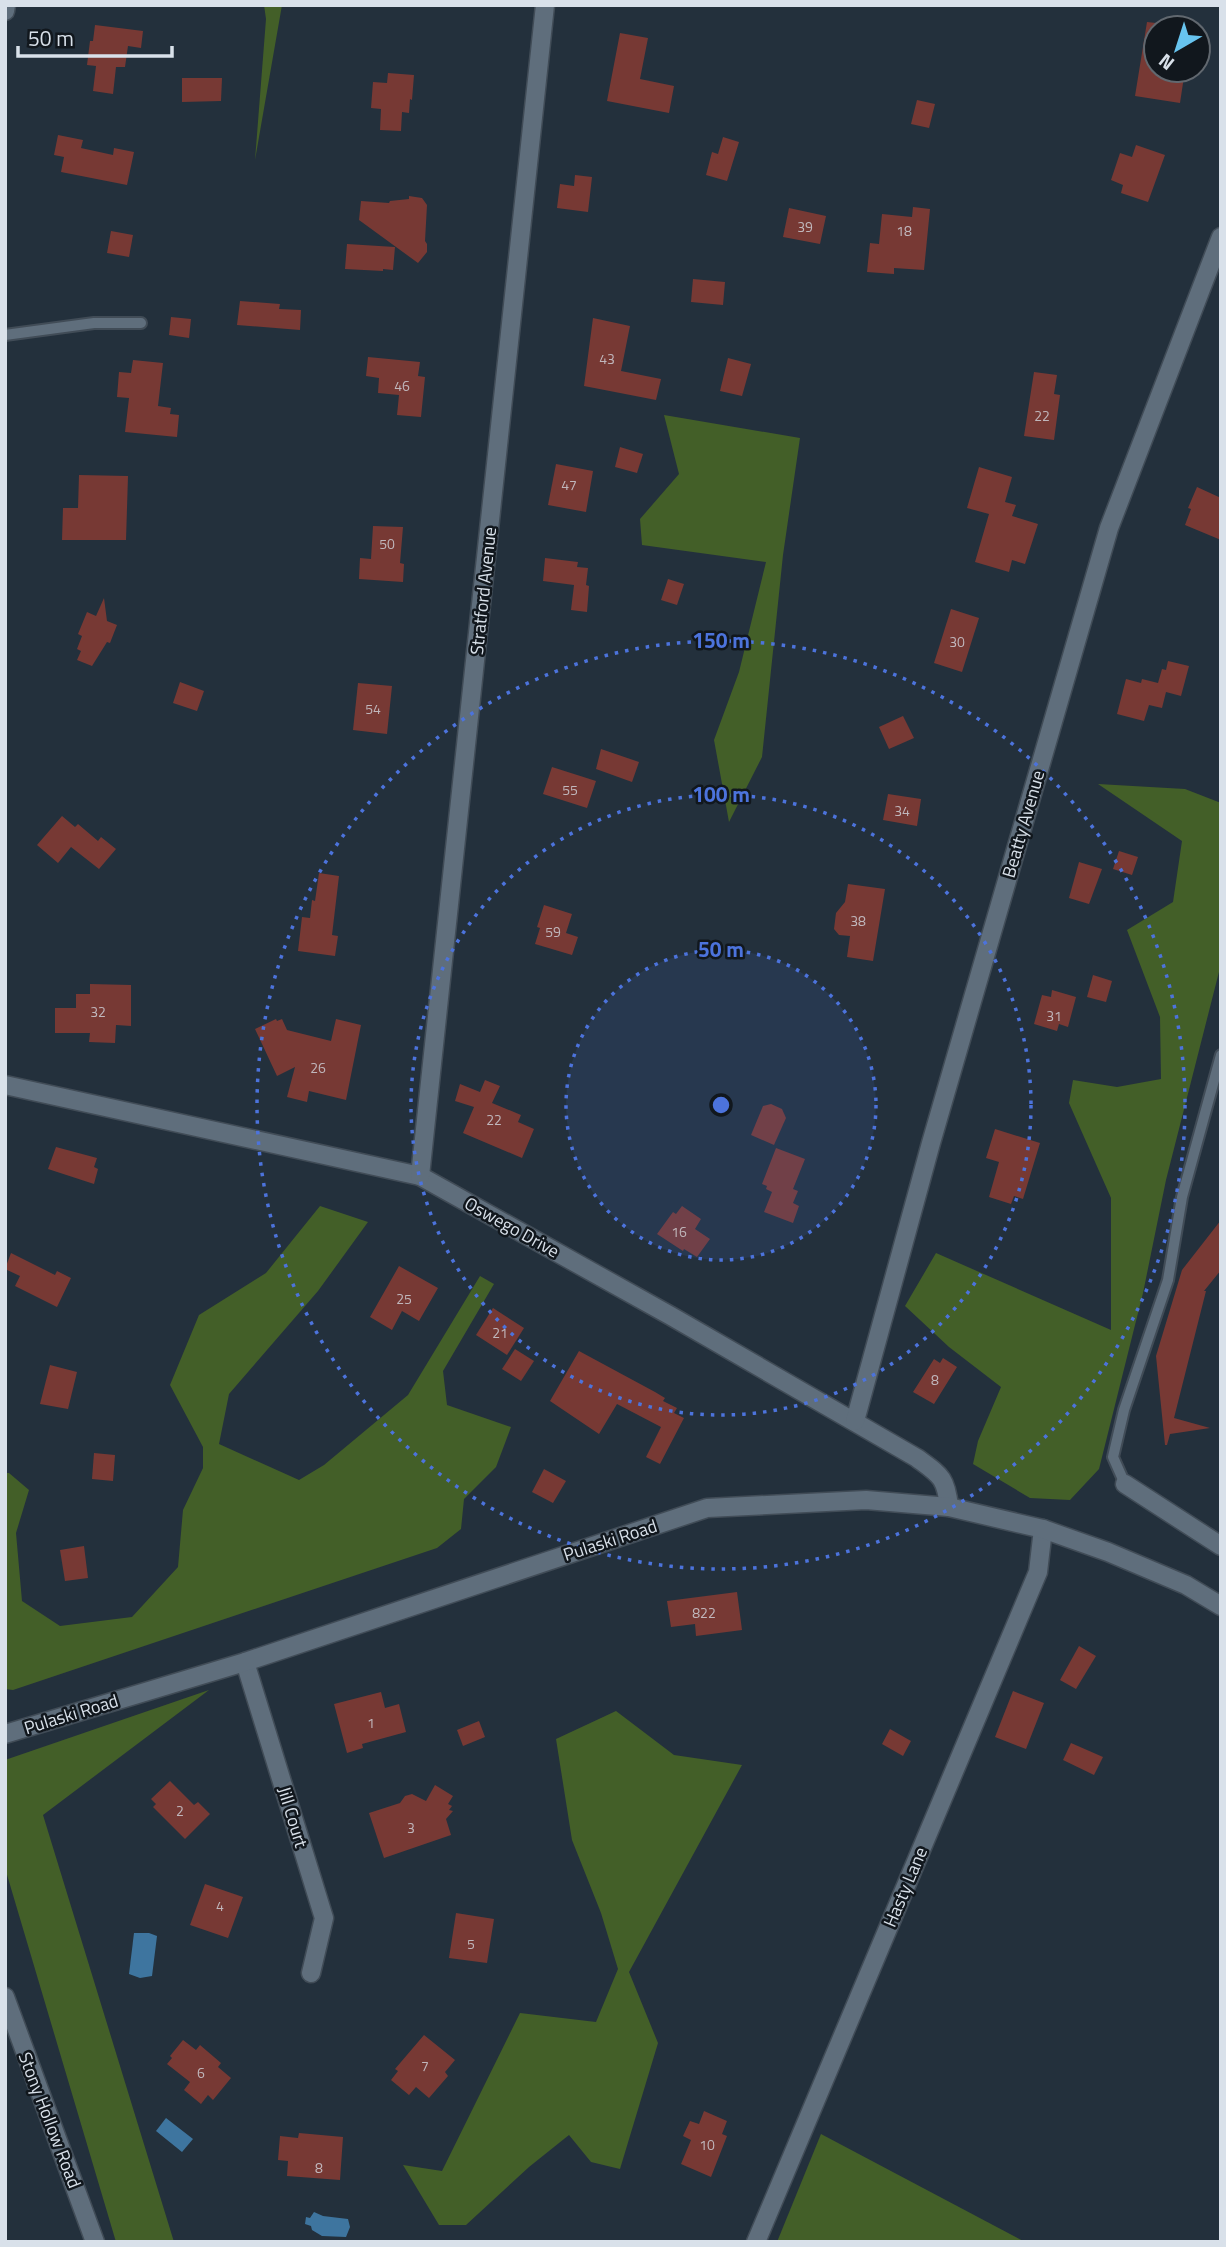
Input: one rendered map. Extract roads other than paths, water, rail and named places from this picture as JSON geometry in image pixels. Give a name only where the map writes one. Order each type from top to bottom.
[{"type":"street","points":[[5,11],[6,5]]},
{"type":"street","name":"Stratford Avenue","points":[[420,1176],[545,5]]},
{"type":"street","name":"Beatty Avenue","points":[[855,1421],[931,1143],[1109,528],[1221,237]]},
{"type":"street","name":"Oswego Drive","points":[[5,1086],[420,1176],[917,1458],[943,1477],[950,1507]]},
{"type":"street","points":[[1125,1484],[1221,1546]]},
{"type":"street","name":"Pulaski Road","points":[[5,1734],[245,1662],[707,1508],[866,1500],[950,1507],[1043,1530],[1108,1552],[1186,1585],[1221,1606]]},
{"type":"street","name":"Hasty Lane","points":[[756,2242],[1038,1572],[1043,1530]]},
{"type":"street","name":"Jill Court","points":[[245,1662],[324,1918],[311,1973]]},
{"type":"street","name":"Stony Hollow Road","points":[[5,1997],[95,2242]]},
{"type":"lane","points":[[5,335],[94,323],[141,323]]},
{"type":"lane","points":[[1125,1484],[1113,1457],[1124,1410],[1168,1280],[1182,1197],[1221,1055]]},
{"type":"water","points":[[134,1933],[157,1936],[152,1976],[140,1978],[129,1974]]},
{"type":"water","points":[[166,2118],[193,2139],[182,2152],[156,2131]]},
{"type":"water","points":[[314,2212],[323,2216],[348,2219],[350,2227],[346,2237],[322,2236],[312,2230],[311,2226],[305,2224],[306,2217],[310,2218]]}]
